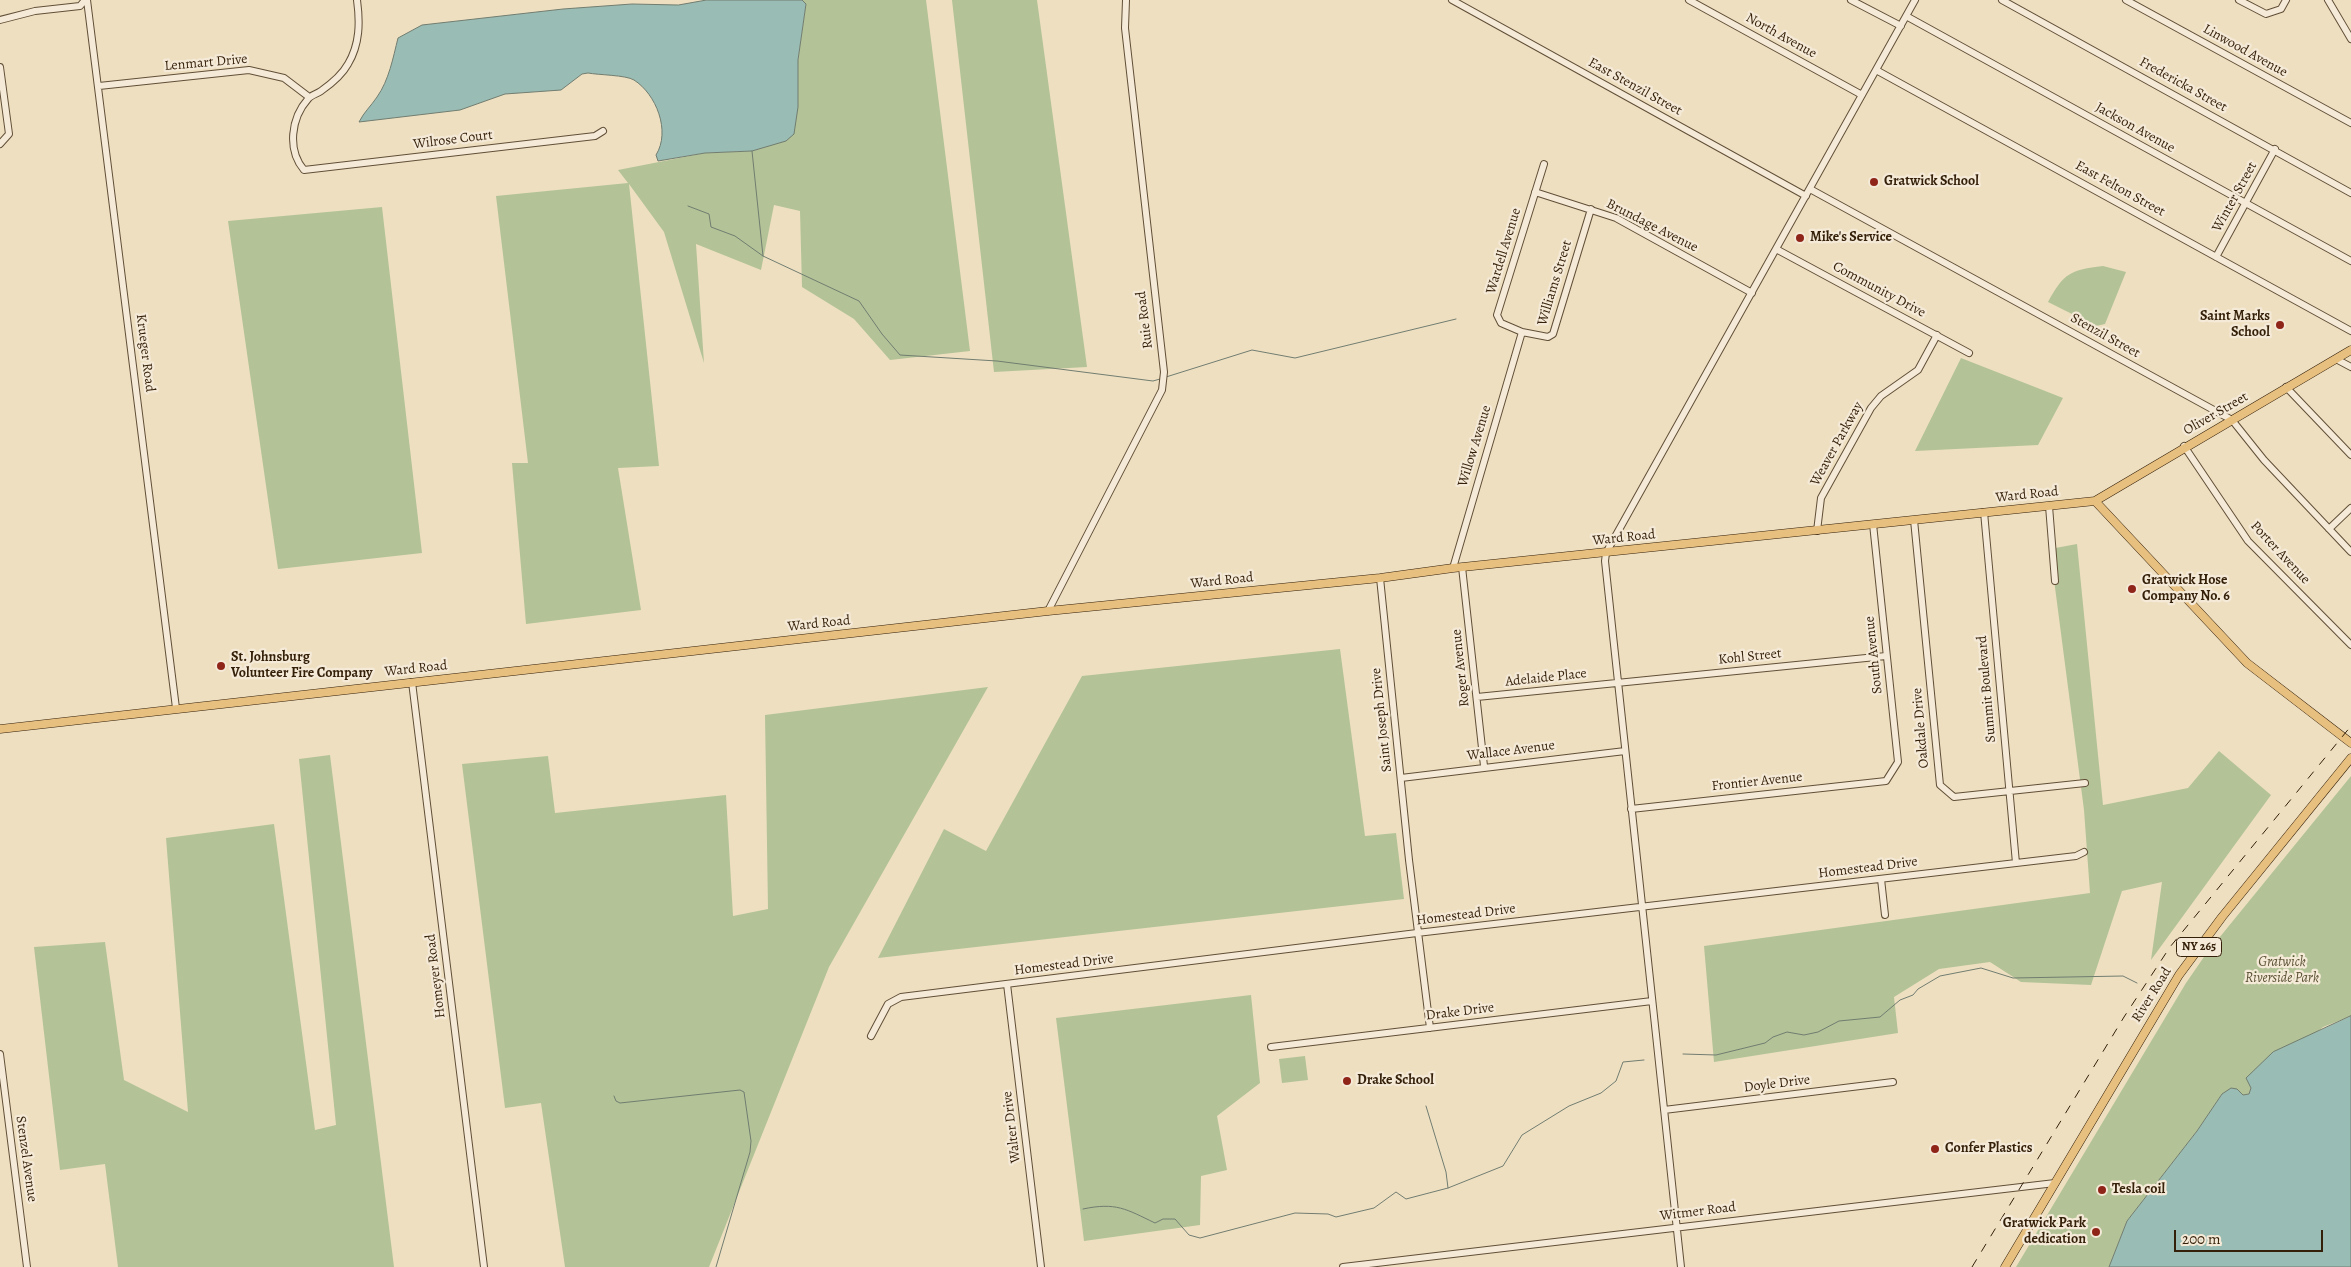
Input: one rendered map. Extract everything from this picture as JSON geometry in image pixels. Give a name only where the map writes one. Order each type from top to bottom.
[{"type":"main road","name":"Oliver Street","points":[[2095,501],[2184,446],[2351,350]]},
{"type":"main road","name":"Ward Road","points":[[0,729],[1048,611],[1380,578],[1462,567],[2095,501]]},
{"type":"main road","points":[[2095,501],[2247,663],[2351,743]]},
{"type":"main road","name":"River Road","points":[[2005,1267],[2179,975],[2217,923],[2351,758]]},
{"type":"street","points":[[0,20],[35,11],[80,6],[86,0]]},
{"type":"street","name":"Krueger Road","points":[[86,0],[99,86],[176,708]]},
{"type":"street","points":[[308,98],[319,93],[342,73],[353,55],[357,43],[359,17],[356,0]]},
{"type":"street","name":"Ruie Road","points":[[1048,611],[1162,390],[1164,372],[1124,28],[1126,0]]},
{"type":"street","name":"East Stenzil Street","points":[[1452,0],[1806,196]]},
{"type":"street","name":"North Avenue","points":[[1689,0],[1862,95]]},
{"type":"street","points":[[1851,0],[1901,26]]},
{"type":"street","points":[[1681,1267],[1631,809],[1605,561],[1606,553],[1915,0]]},
{"type":"street","name":"Fredericka Street","points":[[2002,0],[2351,193]]},
{"type":"street","name":"Linwood Avenue","points":[[2126,0],[2351,123]]},
{"type":"street","points":[[2239,0],[2266,14],[2281,9],[2286,0]]},
{"type":"street","points":[[2328,0],[2351,39]]},
{"type":"street","name":"Jackson Avenue","points":[[1906,16],[2351,261]]},
{"type":"street","points":[[0,67],[9,134],[0,144]]},
{"type":"street","name":"Lenmart Drive","points":[[99,86],[249,70],[284,78],[308,98]]},
{"type":"street","name":"East Felton Street","points":[[1876,70],[2351,331]]},
{"type":"street","name":"Wilrose Court","points":[[308,98],[298,115],[292,134],[296,161],[304,170],[595,136],[603,131]]},
{"type":"street","name":"Winter Street","points":[[2216,257],[2247,204],[2275,150]]},
{"type":"street","name":"Wardell Avenue","points":[[1522,332],[1501,323],[1497,315],[1544,164]]},
{"type":"street","name":"Stenzil Street","points":[[1810,188],[2232,420],[2264,460],[2351,552]]},
{"type":"street","name":"Brundage Avenue","points":[[1535,192],[1616,218],[1752,293]]},
{"type":"street","name":"Williams Street","points":[[1522,332],[1548,337],[1553,334],[1591,209]]},
{"type":"street","name":"Community Drive","points":[[1776,249],[1969,353]]},
{"type":"street","name":"Willow Avenue","points":[[1453,568],[1522,332]]},
{"type":"street","name":"Weaver Parkway","points":[[1817,531],[1821,498],[1871,408],[1880,396],[1918,370],[1936,335]]},
{"type":"street","points":[[2336,359],[2351,367]]},
{"type":"street","points":[[2286,387],[2351,455]]},
{"type":"street","name":"Porter Avenue","points":[[2184,446],[2248,541],[2351,645]]},
{"type":"street","points":[[2049,506],[2055,581]]},
{"type":"street","points":[[2329,529],[2351,508]]},
{"type":"street","name":"Summit Boulevard","points":[[1984,512],[2016,863]]},
{"type":"street","name":"Oakdale Drive","points":[[1914,520],[1940,786],[1954,796],[2085,783]]},
{"type":"street","name":"South Avenue","points":[[1873,524],[1898,762],[1886,780]]},
{"type":"street","name":"Roger Avenue","points":[[1462,567],[1484,766]]},
{"type":"street","name":"Saint Joseph Drive","points":[[1380,578],[1417,933],[1430,1028]]},
{"type":"street","name":"Kohl Street","points":[[1618,683],[1886,656]]},
{"type":"street","name":"Homeyer Road","points":[[412,682],[484,1267]]},
{"type":"street","name":"Adelaide Place","points":[[1477,698],[1618,683]]},
{"type":"street","name":"Wallace Avenue","points":[[1401,778],[1484,766],[1625,750]]},
{"type":"street","name":"Frontier Avenue","points":[[1631,809],[1886,780]]},
{"type":"street","name":"Homestead Drive","points":[[872,1036],[888,1004],[901,997],[1417,933],[2076,856],[2084,852]]},
{"type":"street","points":[[1881,879],[1885,915]]},
{"type":"street","name":"Walter Drive","points":[[1007,984],[1041,1267]]},
{"type":"street","name":"Drake Drive","points":[[1271,1047],[1652,1001]]},
{"type":"street","name":"Stenzel Avenue","points":[[0,1054],[27,1267]]},
{"type":"street","name":"Doyle Drive","points":[[1664,1110],[1894,1082]]},
{"type":"street","name":"Witmer Road","points":[[1343,1267],[2055,1183]]},
{"type":"green space","points":[[802,0],[926,0],[970,351],[890,360],[854,319],[802,287],[800,211],[774,205],[761,270],[696,244],[704,363],[664,232],[629,184],[659,466],[618,468],[641,610],[526,624],[512,463],[528,463],[496,196],[628,183],[618,170],[705,153],[752,151],[798,107],[798,60],[806,4]]},
{"type":"green space","points":[[952,0],[1037,0],[1087,367],[994,372]]},
{"type":"green space","points":[[382,207],[422,553],[278,569],[228,221]]},
{"type":"green space","points":[[2103,266],[2126,272],[2105,324],[2096,326],[2048,302],[2059,285],[2069,275],[2083,269]]},
{"type":"green space","points":[[1961,358],[2063,398],[2038,445],[1915,451]]},
{"type":"green space","points":[[2077,544],[2103,805],[2188,788],[2219,751],[2271,795],[2151,960],[2162,882],[2122,891],[2091,985],[2021,982],[1990,962],[1939,969],[1894,997],[1898,1033],[1714,1062],[1704,946],[2090,893],[2084,810],[2050,549]]},
{"type":"green space","points":[[1340,649],[1365,836],[1396,833],[1404,899],[878,958],[944,829],[986,851],[1082,676]]},
{"type":"green space","points":[[988,687],[829,967],[709,1267],[565,1267],[541,1103],[505,1108],[462,764],[548,756],[555,813],[726,795],[733,916],[768,909],[765,715]]},
{"type":"green space","points":[[330,755],[394,1267],[118,1267],[105,1164],[60,1170],[34,947],[105,942],[124,1080],[188,1112],[166,838],[274,824],[315,1130],[336,1125],[299,759]]},
{"type":"green space","name":"Gratwick Riverside Park","points":[[2351,776],[2351,1016],[2323,1027],[2251,1088],[2249,1094],[2243,1095],[2237,1089],[2222,1094],[2197,1131],[2127,1221],[2109,1267],[2016,1267],[2186,983],[2206,954]]},
{"type":"green space","points":[[1251,995],[1260,1083],[1217,1116],[1227,1170],[1201,1176],[1200,1225],[1084,1241],[1056,1018]]},
{"type":"green space","points":[[1305,1056],[1308,1080],[1282,1083],[1279,1059]]},
{"type":"water","points":[[707,0],[802,0],[806,4],[798,60],[798,107],[794,134],[786,141],[752,151],[705,153],[658,161],[656,155],[662,135],[661,124],[655,104],[649,94],[642,86],[630,78],[588,73],[582,74],[561,90],[505,94],[460,110],[359,122],[385,83],[398,38],[422,25],[563,9],[632,4],[678,5]]},
{"type":"water","points":[[2351,1016],[2351,1267],[2109,1267],[2127,1221],[2197,1131],[2222,1094],[2231,1088],[2237,1089],[2243,1095],[2249,1094],[2251,1088],[2246,1078],[2273,1052]]},
{"type":"waterway","points":[[752,151],[763,256]]},
{"type":"waterway","points":[[688,206],[709,214],[711,227],[735,236],[763,256],[859,301],[882,334],[900,355],[997,361],[1153,381],[1160,379]]},
{"type":"waterway","points":[[1166,377],[1252,350],[1295,358],[1456,319]]},
{"type":"waterway","points":[[1683,1054],[1716,1055],[1765,1043],[1773,1037],[1787,1032],[1804,1035],[1818,1032],[1839,1021],[1880,1017],[1900,1000],[1913,995],[1918,989],[1940,976],[1981,968],[2013,978],[2123,976],[2137,983]]},
{"type":"waterway","points":[[1083,1209],[1104,1206],[1120,1208],[1155,1223],[1163,1219],[1175,1219],[1189,1235],[1200,1238],[1295,1213],[1328,1214],[1336,1217],[1374,1208],[1396,1192],[1406,1199],[1448,1188],[1503,1166],[1522,1135],[1569,1106],[1601,1093],[1616,1081],[1623,1062],[1644,1060]]},
{"type":"waterway","points":[[614,1096],[616,1101],[620,1103],[740,1090],[744,1092],[751,1141],[750,1152],[716,1267]]},
{"type":"waterway","points":[[1426,1106],[1446,1172],[1448,1188]]},
{"type":"railway","points":[[1972,1267],[2124,1017],[2170,947],[2351,726]]},
{"type":"place","name":"Gratwick School","points":[[1874,182]]},
{"type":"place","name":"Mike's Service","points":[[1800,238]]},
{"type":"place","name":"Saint Marks School","points":[[2280,325]]},
{"type":"place","name":"Gratwick Hose Company No. 6","points":[[2132,589]]},
{"type":"place","name":"St. Johnsburg Volunteer Fire Company","points":[[221,666]]},
{"type":"place","name":"Drake School","points":[[1347,1081]]},
{"type":"place","name":"Confer Plastics","points":[[1935,1149]]},
{"type":"place","name":"Tesla coil","points":[[2102,1190]]},
{"type":"place","name":"Gratwick Park dedication","points":[[2096,1232]]}]
